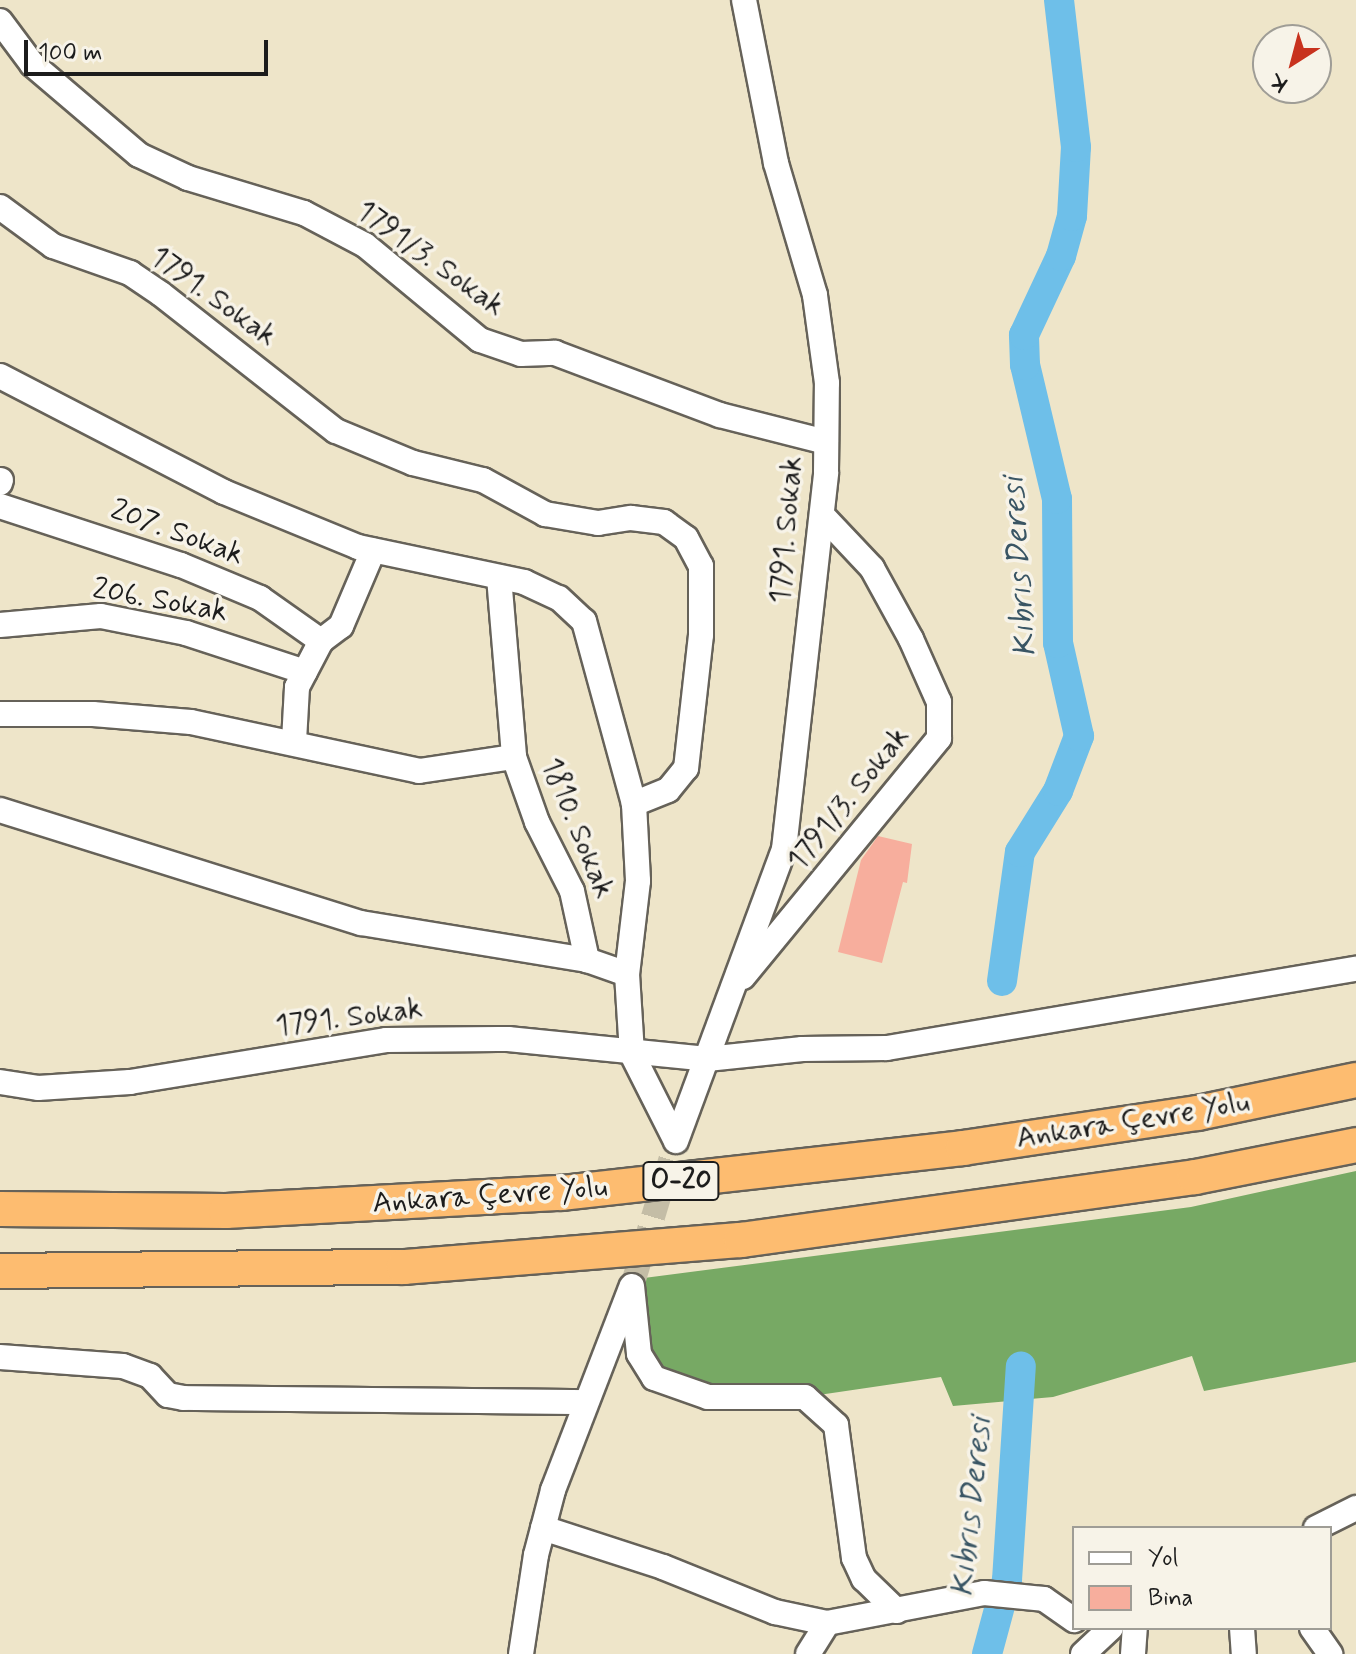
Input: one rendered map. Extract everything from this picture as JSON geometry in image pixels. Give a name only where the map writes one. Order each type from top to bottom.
[{"type":"highway","name":"Ankara Çevre Yolu","points":[[0,1209],[226,1211],[562,1193],[963,1148],[1198,1113],[1356,1080]]},
{"type":"highway","name":"Ankara Çevre Yolu","points":[[0,1271],[404,1267],[741,1240],[1195,1177],[1356,1145]]},
{"type":"street","name":"1791. Sokak","points":[[632,1054],[676,1141],[784,849],[822,515],[827,383],[815,295],[776,163],[744,0]]},
{"type":"street","name":"1791/3. Sokak","points":[[0,21],[32,64],[139,155],[188,178],[304,213],[365,245],[480,340],[521,354],[555,353],[720,415],[826,442]]},
{"type":"street","name":"1791. Sokak","points":[[0,207],[53,246],[130,273],[336,431],[413,463],[483,480],[545,514],[598,523],[631,518],[664,522],[686,538],[695,547],[701,580],[701,635],[686,768],[668,790],[634,804]]},
{"type":"street","points":[[0,376],[224,492],[373,551],[499,577],[559,598],[584,621],[634,804],[638,881],[627,974],[632,1054]]},
{"type":"street","name":"207. Sokak","points":[[0,506],[207,576],[260,598],[321,641]]},
{"type":"street","name":"1791/3. Sokak","points":[[734,988],[939,738],[939,702],[911,639],[872,568],[822,515]]},
{"type":"street","points":[[294,741],[297,687],[321,641],[341,626],[373,551]]},
{"type":"street","name":"1810. Sokak","points":[[499,577],[514,757],[537,822],[572,891],[587,960]]},
{"type":"street","name":"206. Sokak","points":[[0,625],[101,616],[186,633],[305,672]]},
{"type":"street","points":[[0,714],[93,714],[191,722],[294,741],[419,771],[514,757]]},
{"type":"street","points":[[0,810],[361,923],[587,960],[627,974]]},
{"type":"street","points":[[707,1059],[802,1049],[887,1048],[1356,969]]},
{"type":"street","name":"1791. Sokak","points":[[0,1082],[38,1088],[130,1082],[386,1040],[508,1039],[632,1054],[707,1059]]},
{"type":"street","points":[[521,1654],[543,1528],[585,1402],[632,1286],[639,1354],[654,1378],[708,1397],[805,1397],[836,1425],[854,1558],[871,1587],[897,1611]]},
{"type":"street","points":[[0,1357],[135,1368],[168,1395],[184,1398],[585,1402]]},
{"type":"street","points":[[1320,1526],[1356,1508]]},
{"type":"street","points":[[543,1528],[663,1567],[751,1604],[827,1623],[984,1593],[1026,1595],[1059,1606],[1072,1618]]},
{"type":"street","points":[[808,1654],[827,1623]]},
{"type":"street","points":[[1079,1630],[1083,1654]]},
{"type":"street","points":[[1083,1654],[1109,1630]]},
{"type":"street","points":[[1133,1654],[1135,1630]]},
{"type":"street","points":[[1242,1630],[1244,1654]]},
{"type":"street","points":[[1313,1630],[1330,1654]]},
{"type":"green space","points":[[1356,1171],[1356,1362],[1204,1391],[1192,1356],[1053,1397],[953,1406],[941,1377],[805,1397],[708,1397],[639,1354],[644,1278],[1191,1207]]},
{"type":"building","points":[[878,836],[912,844],[907,883],[903,882],[882,963],[838,952],[861,860]]},
{"type":"waterway","name":"Kıbrıs Deresi","points":[[1002,981],[1020,852],[1058,791],[1079,736],[1058,643],[1057,499],[1025,365],[1024,335],[1061,256],[1072,216],[1076,147],[1059,0]]},
{"type":"waterway","name":"Kıbrıs Deresi","points":[[987,1654],[1007,1580],[1021,1366]]},
{"type":"tunnel","points":[[632,1286],[676,1141]]}]
